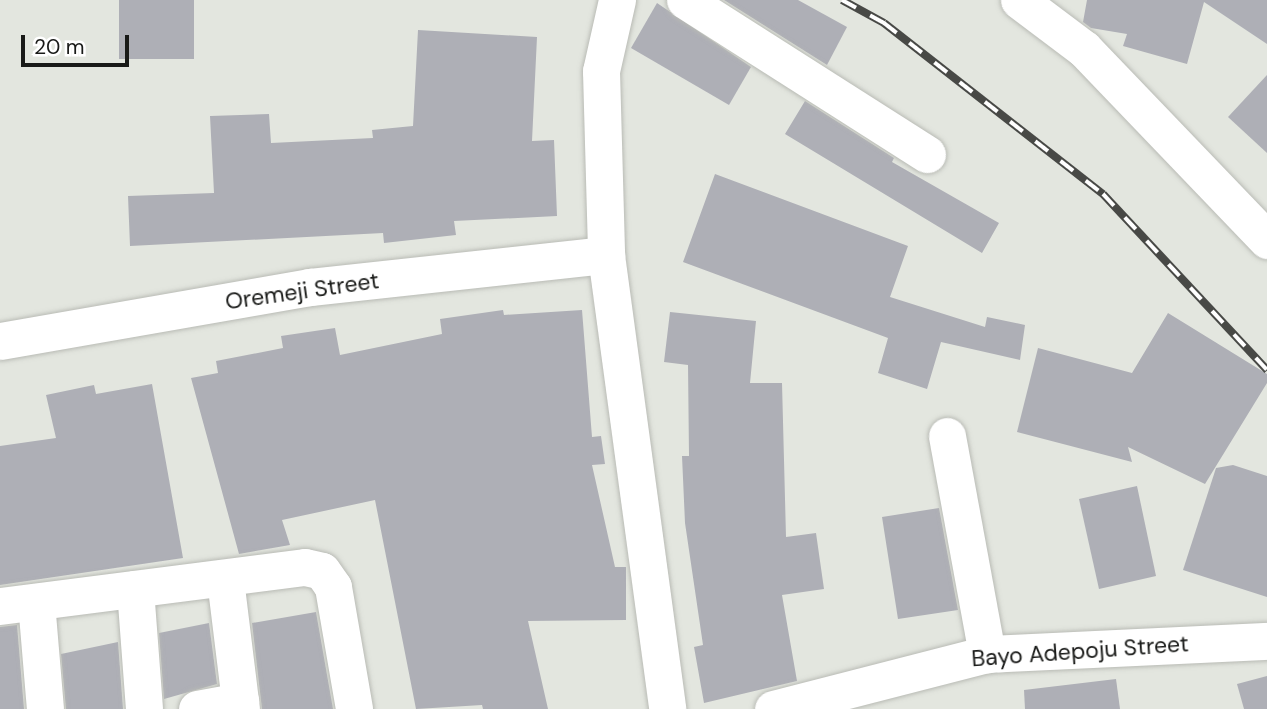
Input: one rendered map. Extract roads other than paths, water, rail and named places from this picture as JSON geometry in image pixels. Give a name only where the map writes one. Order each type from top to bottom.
[{"type":"street","points":[[617,0],[601,71],[606,255],[667,709]]},
{"type":"street","points":[[685,0],[927,154]]},
{"type":"street","points":[[1019,0],[1084,49],[1267,240]]},
{"type":"street","name":"Oremeji Street","points":[[0,341],[310,287],[606,255]]},
{"type":"street","points":[[947,436],[987,654]]},
{"type":"street","points":[[0,606],[305,567],[322,572],[333,587],[354,709]]},
{"type":"street","points":[[197,709],[240,705],[225,579]]},
{"type":"street","points":[[135,589],[144,709]]},
{"type":"street","points":[[36,602],[45,709]]},
{"type":"street","name":"Bayo Adepoju Street","points":[[773,709],[987,654],[1267,641]]},
{"type":"railway","points":[[842,0],[884,23],[1103,194],[1267,370]]}]
